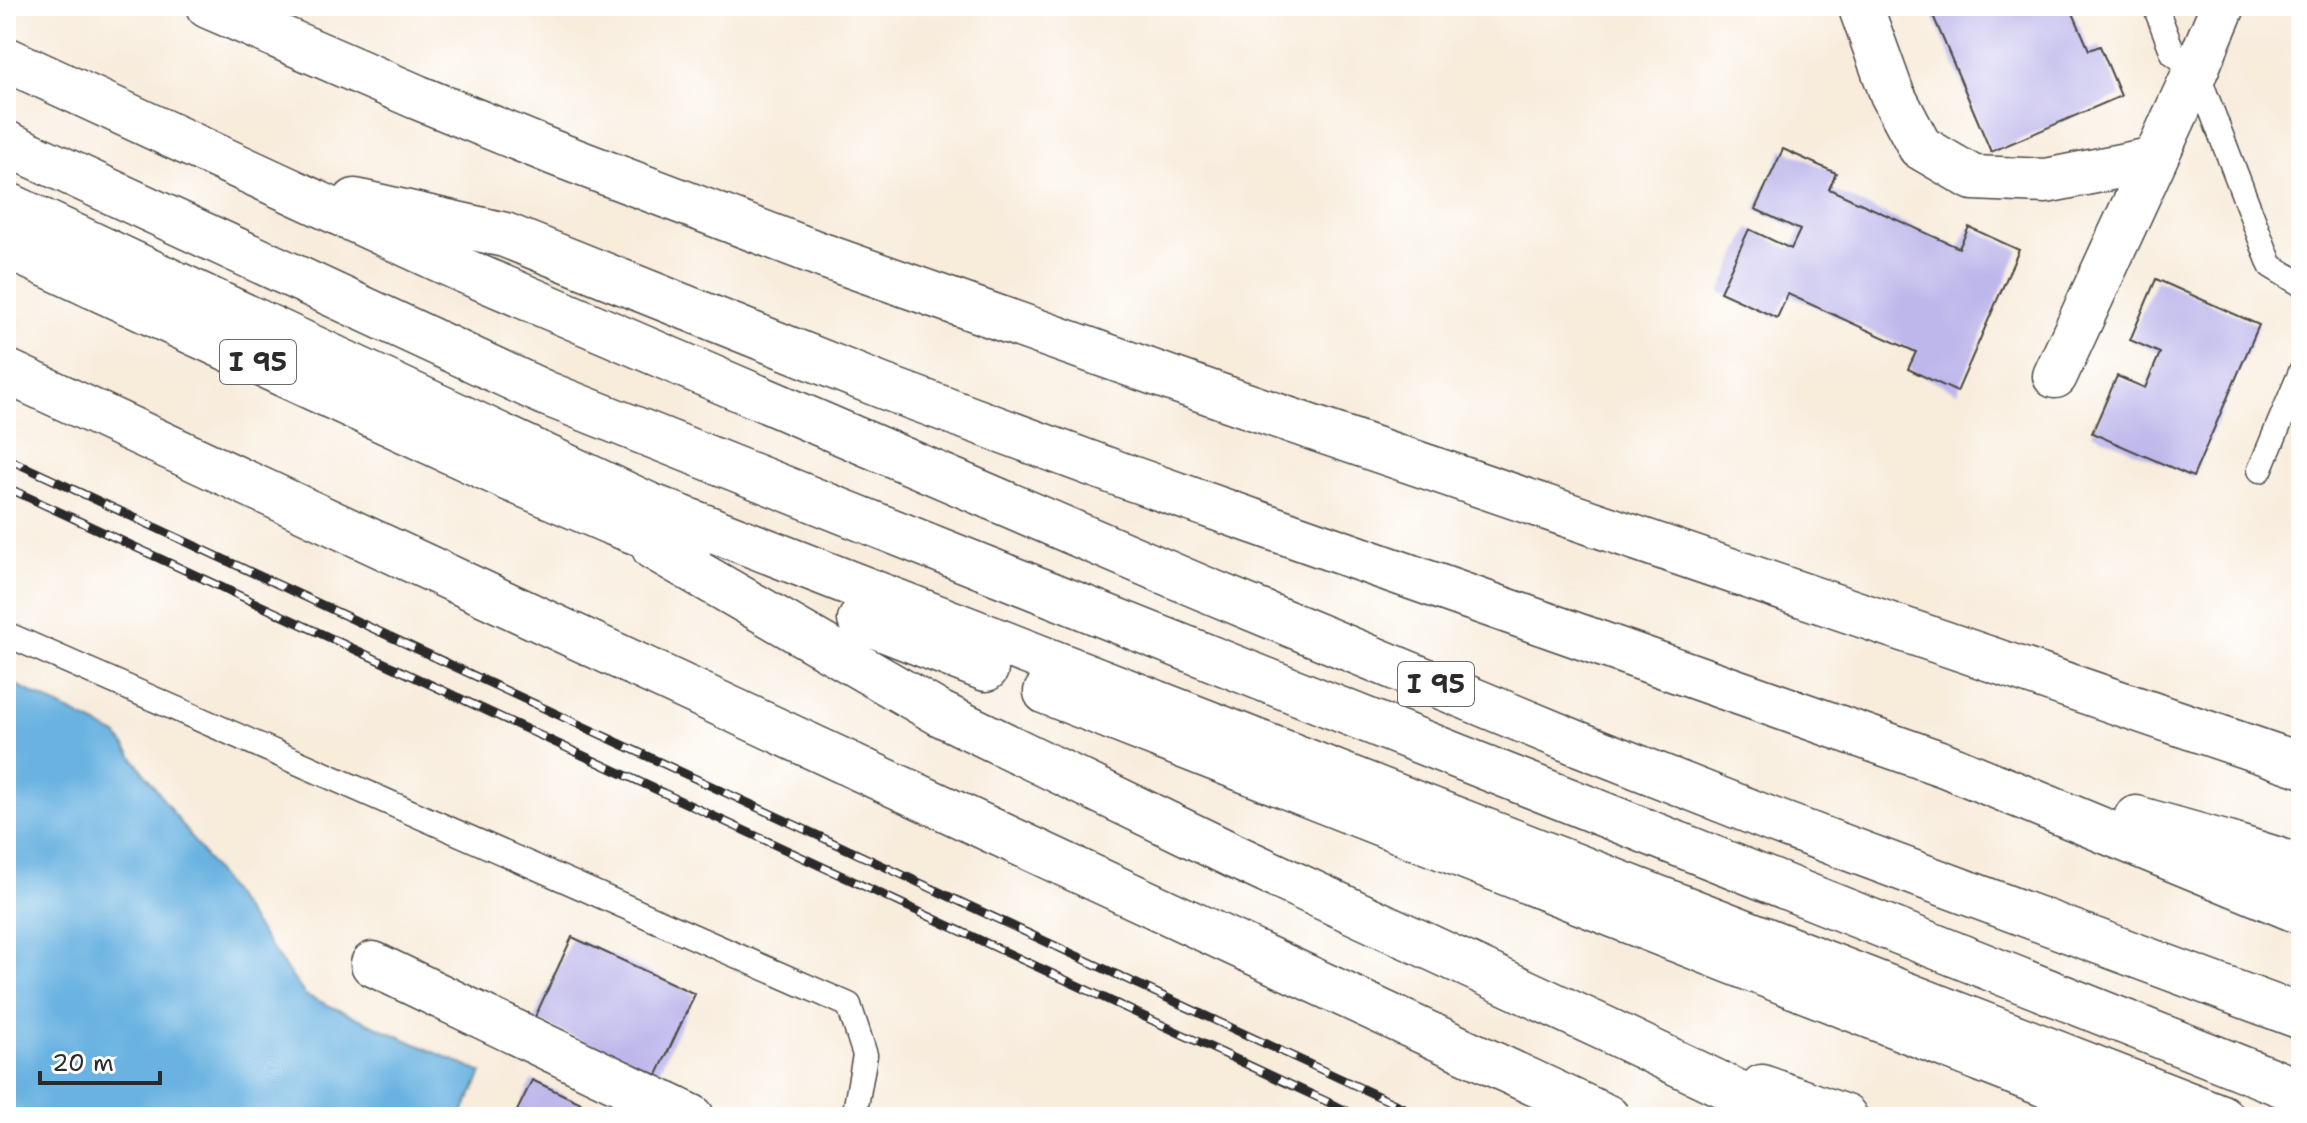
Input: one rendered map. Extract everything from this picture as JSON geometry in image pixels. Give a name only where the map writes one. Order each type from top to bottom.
[{"type":"main road","points":[[208,6],[554,153],[809,251],[1252,407],[2301,765]]},
{"type":"main road","points":[[1862,6],[1892,94],[1920,147],[1973,178],[2046,181],[2155,159]]},
{"type":"main road","points":[[2055,376],[2223,6]]},
{"type":"main road","name":"I 95","points":[[6,59],[460,269],[1200,587],[1772,820],[2301,1017]]},
{"type":"main road","points":[[6,143],[545,393],[2301,1092]]},
{"type":"main road","points":[[266,180],[505,235],[882,386],[1081,460],[1945,765],[2301,912]]},
{"type":"main road","points":[[6,204],[517,462],[649,505],[2221,1117]]},
{"type":"main road","name":"I 95","points":[[6,246],[517,462],[610,522],[2127,1117]]},
{"type":"main road","points":[[6,371],[1607,1117]]},
{"type":"main road","points":[[610,522],[941,714],[1376,924],[1789,1117]]},
{"type":"main road","points":[[1945,765],[2301,867]]},
{"type":"main road","points":[[373,964],[692,1117]]},
{"type":"main road","points":[[1610,1031],[1845,1117]]},
{"type":"lane","points":[[2155,6],[2173,53],[2196,70],[2271,266],[2301,284]]},
{"type":"lane","points":[[2260,470],[2301,372]]},
{"type":"lane","points":[[6,634],[849,1005],[865,1055],[854,1117]]},
{"type":"water","points":[[6,680],[117,735],[305,995],[482,1073],[461,1117],[6,1117]]},
{"type":"building","points":[[1929,6],[2070,6],[2089,50],[2100,46],[2121,96],[1991,152]]},
{"type":"building","points":[[1783,149],[1836,173],[1829,189],[1959,248],[1969,227],[2019,250],[1957,392],[1908,369],[1916,352],[1788,294],[1777,318],[1720,292],[1749,229],[1791,249],[1800,230],[1755,209]]},
{"type":"building","points":[[2156,279],[2259,325],[2193,477],[2092,433],[2117,376],[2145,388],[2160,353],[2130,340]]},
{"type":"building","points":[[572,937],[695,994],[657,1075],[534,1019]]},
{"type":"building","points":[[532,1080],[611,1117],[514,1117]]},
{"type":"railway","points":[[6,458],[1423,1117]]},
{"type":"railway","points":[[6,487],[1360,1117]]}]
